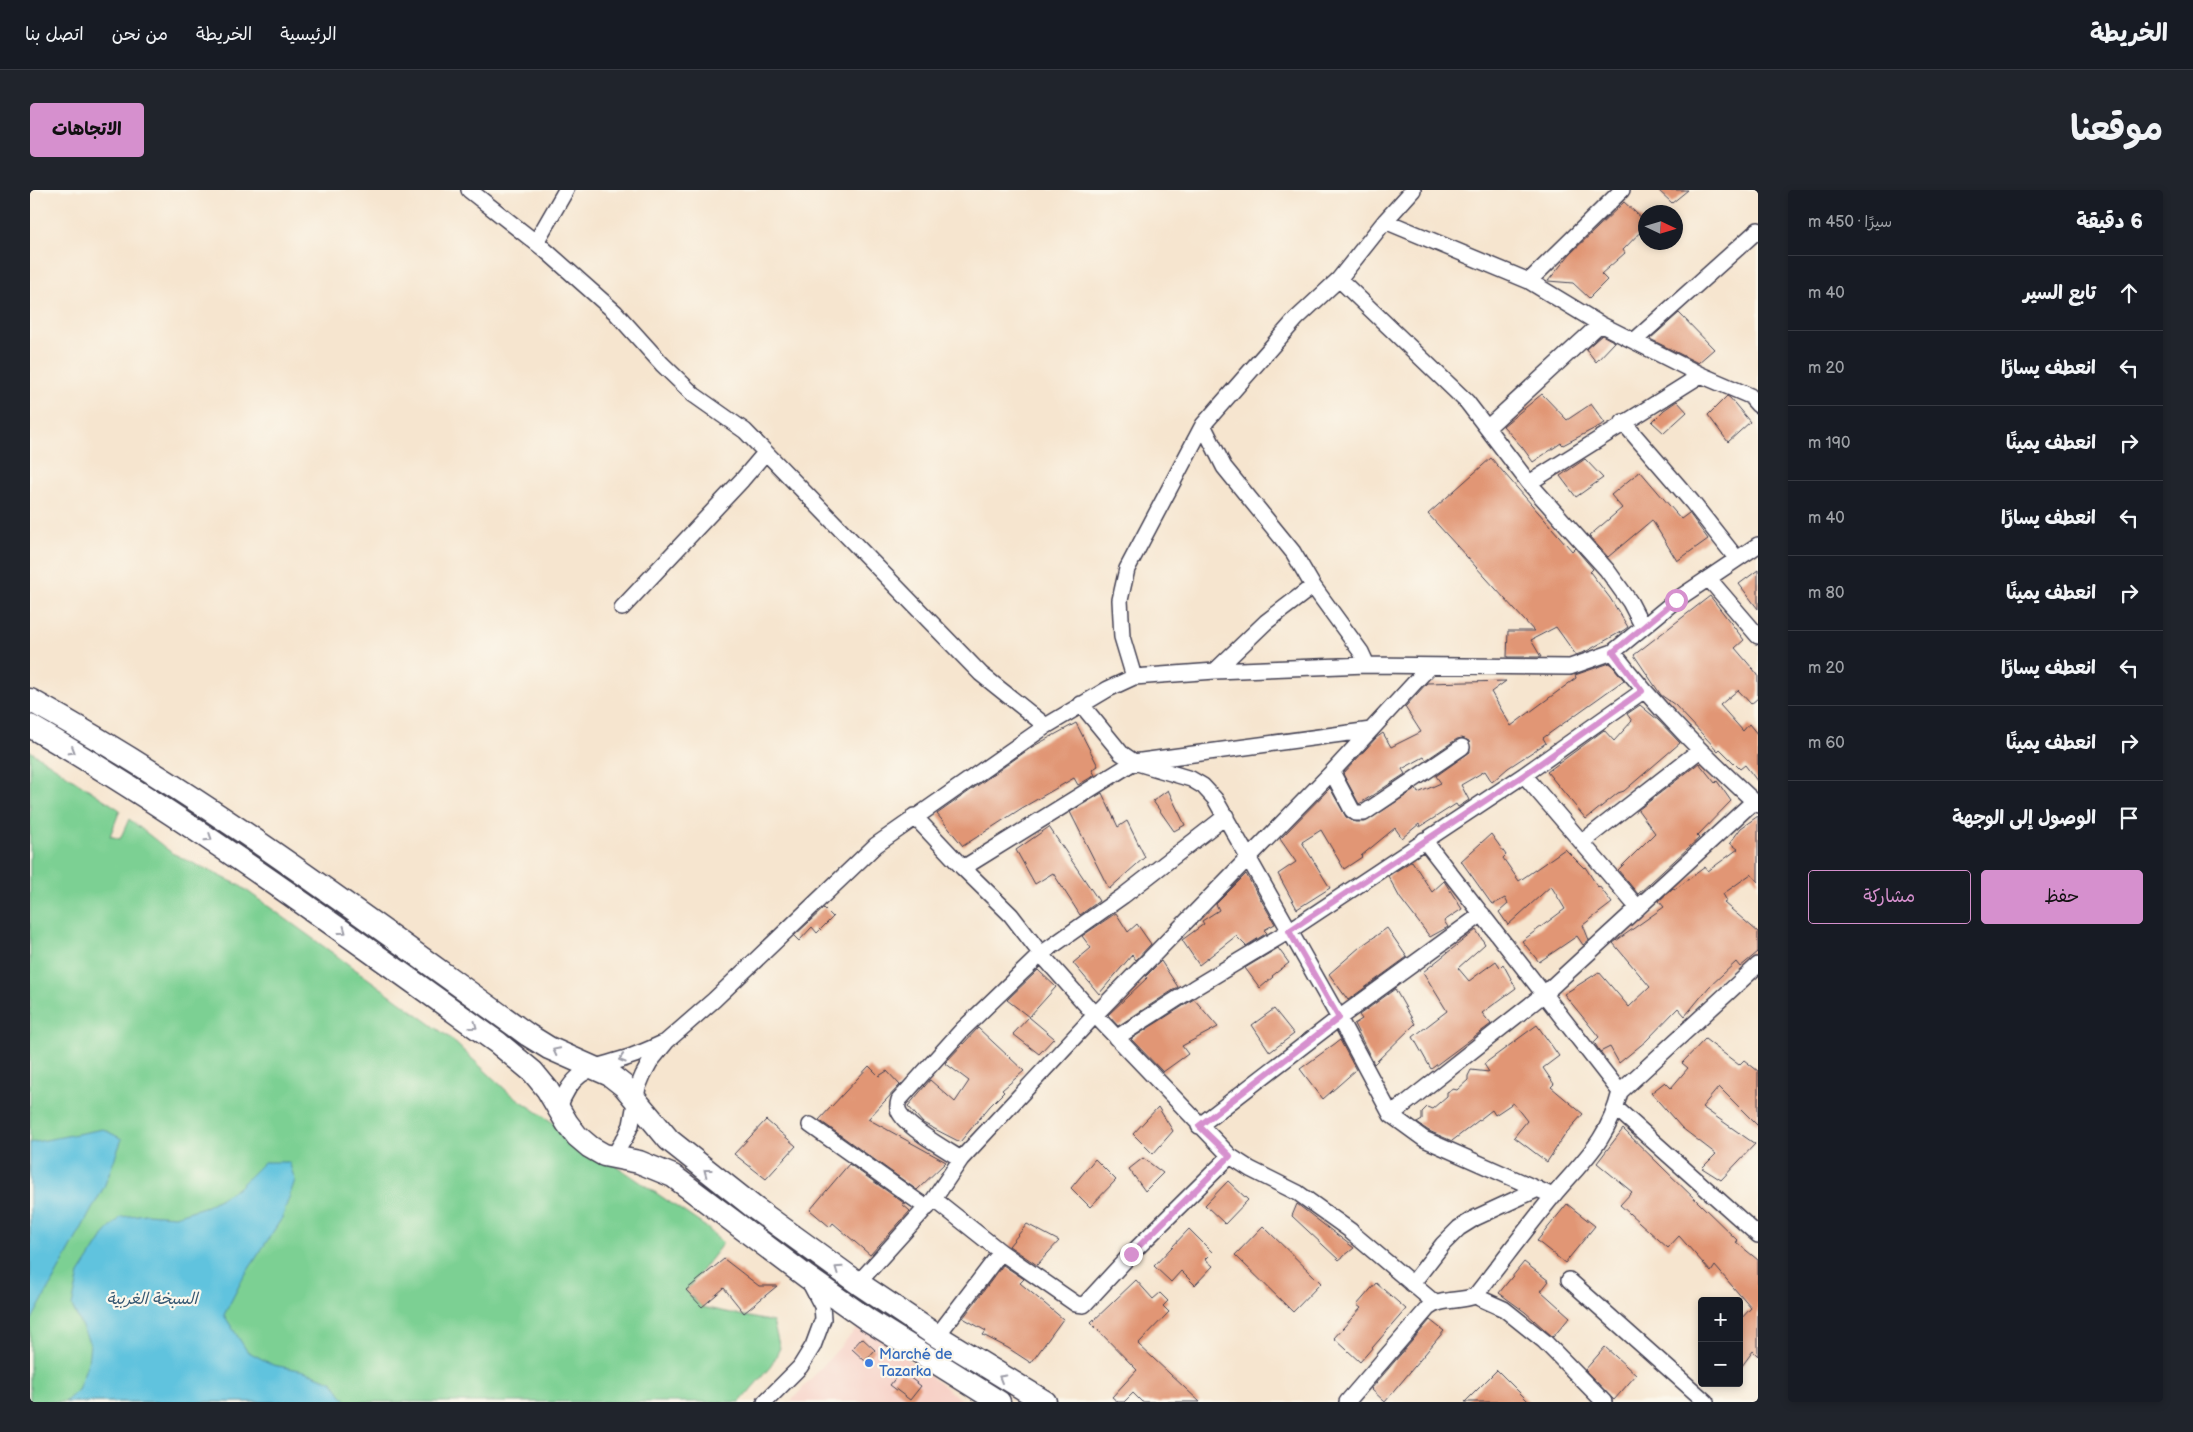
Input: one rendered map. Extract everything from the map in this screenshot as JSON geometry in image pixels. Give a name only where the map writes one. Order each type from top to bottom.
[{"type":"highway","points":[[30,700],[107,744],[224,818],[528,1035],[571,1059],[610,1075],[624,1086],[653,1123],[687,1156],[858,1283],[936,1336],[1045,1402]]},
{"type":"highway","points":[[30,726],[98,766],[214,841],[467,1020],[522,1062],[547,1089],[577,1136],[590,1147],[614,1157],[639,1162],[673,1176],[807,1278],[907,1345],[999,1402]]},
{"type":"street","points":[[469,190],[536,242],[615,312],[662,364],[694,395],[745,432],[884,572],[981,674],[1046,726]]},
{"type":"street","points":[[536,242],[566,190]]},
{"type":"street","points":[[1134,677],[1122,637],[1120,600],[1127,569],[1203,425],[1296,319],[1339,279],[1385,220],[1413,190]]},
{"type":"street","points":[[1529,281],[1622,190]]},
{"type":"street","points":[[1385,220],[1529,281],[1600,324],[1701,375],[1755,397]]},
{"type":"street","points":[[1634,340],[1758,230]]},
{"type":"street","points":[[1339,279],[1467,402],[1529,483],[1607,570],[1630,602],[1643,627]]},
{"type":"street","points":[[1487,428],[1600,324]]},
{"type":"street","points":[[1529,483],[1623,422],[1701,375]]},
{"type":"street","points":[[1623,422],[1692,502],[1737,559]]},
{"type":"street","points":[[1203,425],[1224,467],[1293,552],[1313,586],[1361,652],[1367,666]]},
{"type":"street","points":[[622,608],[742,480],[764,453]]},
{"type":"street","points":[[614,1157],[628,1130],[643,1074],[667,1041],[714,1000],[876,845],[914,816],[1081,704],[1134,677],[1215,671],[1367,666],[1570,667],[1613,652],[1676,600],[1758,545]]},
{"type":"street","points":[[1709,579],[1758,636]]},
{"type":"street","points":[[1215,671],[1266,622],[1313,586]]},
{"type":"street","points":[[1391,1115],[1544,994],[1756,803],[1642,691],[1613,652]]},
{"type":"street","points":[[858,1283],[930,1204],[961,1159],[1094,1015],[1332,772],[1430,666]]},
{"type":"street","points":[[1116,1038],[1289,931],[1524,775],[1642,691]]},
{"type":"street","points":[[1081,704],[1121,753],[1134,762],[1191,779],[1204,786],[1226,816],[1391,1115],[1424,1139],[1554,1196]]},
{"type":"street","points":[[963,868],[1134,762],[1371,730]]},
{"type":"street","points":[[1332,772],[1352,810],[1356,813],[1364,813],[1462,747]]},
{"type":"street","points":[[1582,842],[1700,750]]},
{"type":"street","points":[[1524,775],[1638,908]]},
{"type":"street","points":[[914,816],[1011,915],[1041,954],[1094,1015],[1230,1156],[1250,1169],[1298,1194],[1352,1231],[1435,1303]]},
{"type":"street","points":[[961,1159],[930,1140],[902,1117],[897,1106],[899,1100],[962,1030],[1041,954],[1123,896],[1226,816]]},
{"type":"street","points":[[1424,840],[1620,1092]]},
{"type":"street","points":[[1199,1126],[1339,1018],[1482,914]]},
{"type":"street","points":[[1347,1402],[1418,1317],[1435,1303],[1462,1301],[1475,1296],[1554,1196],[1590,1154],[1606,1131],[1616,1108],[1620,1092],[1758,965]]},
{"type":"street","points":[[559,1108],[569,1088],[585,1072],[594,1067],[632,1056],[667,1041]]},
{"type":"street","points":[[1616,1108],[1758,1235]]},
{"type":"street","points":[[810,1125],[1076,1304],[1084,1305],[1131,1254],[1230,1156]]},
{"type":"street","points":[[1412,1284],[1443,1244],[1459,1228],[1475,1218],[1538,1189]]},
{"type":"street","points":[[936,1336],[1001,1252]]},
{"type":"street","points":[[765,1402],[800,1367],[813,1346],[823,1320],[820,1299],[807,1278]]},
{"type":"street","points":[[1569,1280],[1706,1402]]},
{"type":"street","points":[[1475,1296],[1504,1309],[1544,1341],[1604,1402]]},
{"type":"shaded area","name":"Marché de Tazarka","points":[[861,1324],[964,1402],[790,1402]]},
{"type":"green space","points":[[30,751],[120,810],[110,836],[120,839],[129,819],[172,853],[239,885],[450,1038],[508,1092],[706,1227],[723,1243],[686,1291],[702,1307],[773,1322],[780,1348],[771,1366],[740,1402],[30,1402]]},
{"type":"water","points":[[103,1129],[122,1139],[104,1187],[30,1323],[30,1143]]},
{"type":"water","name":"السبخة الغربية","points":[[264,1162],[289,1162],[295,1180],[282,1218],[243,1278],[224,1315],[247,1351],[273,1365],[304,1371],[332,1381],[347,1402],[65,1402],[78,1390],[88,1362],[90,1344],[72,1306],[79,1274],[106,1232],[121,1217],[146,1214],[175,1216],[207,1206],[238,1188]]},
{"type":"building","points":[[1658,190],[1688,190],[1672,203]]},
{"type":"building","points":[[1624,202],[1638,215],[1638,234],[1623,250],[1625,253],[1601,274],[1607,280],[1589,298],[1573,283],[1548,281],[1570,254]]},
{"type":"building","points":[[1679,313],[1714,349],[1698,363],[1650,339]]},
{"type":"building","points":[[1602,335],[1615,342],[1596,362],[1586,349]]},
{"type":"building","points":[[1542,394],[1567,420],[1591,404],[1605,423],[1563,445],[1561,443],[1533,462],[1503,426]]},
{"type":"building","points":[[1727,396],[1750,422],[1728,442],[1708,415]]},
{"type":"building","points":[[1677,401],[1687,412],[1664,433],[1652,422]]},
{"type":"building","points":[[1491,458],[1572,551],[1575,548],[1593,569],[1590,572],[1610,598],[1628,627],[1587,651],[1576,655],[1556,627],[1531,640],[1541,657],[1507,657],[1508,631],[1534,631],[1428,514]]},
{"type":"building","points":[[1585,459],[1603,478],[1576,497],[1560,476]]},
{"type":"building","points":[[1640,471],[1681,519],[1689,513],[1708,539],[1677,561],[1652,520],[1608,557],[1589,536],[1622,508],[1611,495]]},
{"type":"building","points":[[1758,570],[1758,609],[1739,584]]},
{"type":"building","points":[[1710,596],[1744,640],[1735,648],[1758,675],[1758,698],[1751,704],[1738,690],[1720,705],[1743,731],[1749,724],[1758,735],[1758,782],[1745,765],[1740,769],[1720,749],[1718,751],[1675,705],[1661,695],[1634,655]]},
{"type":"building","points":[[1610,663],[1624,680],[1543,738],[1546,743],[1508,768],[1492,782],[1485,771],[1461,785],[1469,800],[1458,807],[1456,804],[1420,827],[1419,824],[1402,838],[1395,828],[1362,857],[1344,869],[1321,830],[1302,842],[1330,888],[1297,909],[1278,874],[1296,862],[1280,839],[1330,788],[1346,817],[1355,822],[1365,822],[1416,789],[1418,793],[1441,783],[1436,776],[1470,752],[1469,741],[1462,738],[1457,739],[1426,760],[1424,757],[1402,769],[1405,774],[1359,804],[1343,774],[1376,738],[1383,733],[1391,747],[1421,732],[1405,707],[1427,683],[1506,681],[1491,692],[1511,726],[1576,678],[1575,675]]},
{"type":"building","points":[[1640,705],[1658,720],[1680,743],[1624,791],[1618,793],[1586,819],[1547,772],[1604,730],[1614,741],[1632,721],[1627,714]]},
{"type":"building","points":[[1076,723],[1098,766],[1092,770],[1095,775],[1078,785],[1074,778],[1022,808],[963,846],[937,814],[1032,747]]},
{"type":"building","points":[[1699,763],[1715,783],[1717,781],[1731,801],[1697,836],[1699,838],[1638,894],[1618,870],[1655,833],[1638,810]]},
{"type":"building","points":[[1168,790],[1185,825],[1174,831],[1153,801]]},
{"type":"building","points":[[1102,793],[1118,827],[1127,821],[1145,857],[1109,889],[1070,812]]},
{"type":"building","points":[[1758,816],[1758,882],[1751,874],[1723,894],[1727,901],[1724,903],[1758,932],[1758,952],[1740,967],[1736,962],[1709,987],[1685,1016],[1678,1008],[1646,1041],[1619,1063],[1610,1047],[1600,1052],[1594,1042],[1599,1037],[1564,994],[1599,972],[1629,1007],[1650,987],[1613,943],[1664,907],[1659,901],[1673,888],[1674,890],[1705,867],[1708,871],[1738,849],[1730,843],[1741,828]]},
{"type":"building","points":[[1049,827],[1099,901],[1080,915],[1053,873],[1035,884],[1016,850]]},
{"type":"building","points":[[1491,834],[1506,855],[1503,858],[1519,881],[1565,849],[1585,867],[1598,887],[1612,903],[1583,925],[1589,940],[1583,945],[1577,936],[1539,962],[1522,941],[1565,909],[1551,886],[1508,925],[1499,912],[1508,904],[1505,898],[1494,904],[1491,903],[1461,861]]},
{"type":"building","points":[[1412,861],[1432,892],[1444,881],[1462,909],[1444,921],[1448,927],[1430,937],[1400,898],[1388,876]]},
{"type":"building","points":[[1246,874],[1275,924],[1264,930],[1267,933],[1246,946],[1236,936],[1199,965],[1182,940],[1204,924],[1202,921],[1219,910],[1216,904]]},
{"type":"building","points":[[824,908],[833,917],[817,933],[812,927],[799,941],[794,936]]},
{"type":"building","points":[[1116,913],[1128,932],[1137,924],[1151,944],[1136,960],[1132,955],[1099,994],[1073,963],[1091,948],[1082,936]]},
{"type":"building","points":[[1387,928],[1407,957],[1348,1000],[1329,974],[1360,947]]},
{"type":"building","points":[[1476,930],[1485,944],[1458,968],[1469,981],[1496,961],[1500,967],[1503,964],[1516,988],[1482,1013],[1491,1024],[1431,1069],[1413,1037],[1447,1011],[1423,972]]},
{"type":"building","points":[[1278,948],[1289,963],[1260,988],[1245,968]]},
{"type":"building","points":[[1161,961],[1178,987],[1118,1026],[1108,1015],[1147,978],[1146,976]]},
{"type":"building","points":[[1038,970],[1056,987],[1029,1017],[1007,1000]]},
{"type":"building","points":[[1395,989],[1415,1024],[1374,1064],[1354,1024],[1362,1019],[1359,1015]]},
{"type":"building","points":[[1194,999],[1218,1027],[1182,1046],[1188,1054],[1163,1072],[1131,1039]]},
{"type":"building","points":[[1274,1009],[1294,1034],[1270,1052],[1252,1025]]},
{"type":"building","points":[[1029,1017],[1054,1038],[1039,1054],[1013,1034]]},
{"type":"building","points":[[1537,1025],[1559,1056],[1543,1068],[1554,1084],[1551,1087],[1583,1114],[1567,1132],[1547,1162],[1514,1137],[1527,1121],[1513,1103],[1495,1115],[1492,1110],[1452,1141],[1429,1131],[1417,1123],[1422,1120],[1422,1112],[1427,1107],[1432,1109],[1447,1096],[1447,1092],[1453,1089],[1457,1090],[1468,1080],[1471,1070],[1489,1072],[1484,1064]]},
{"type":"building","points":[[978,1028],[1024,1071],[1002,1090],[1004,1092],[960,1142],[923,1123],[908,1106],[930,1080],[955,1102],[969,1081],[945,1063]]},
{"type":"building","points":[[1705,1039],[1739,1065],[1744,1060],[1758,1071],[1758,1126],[1719,1087],[1702,1107],[1755,1144],[1721,1180],[1702,1168],[1716,1154],[1682,1128],[1651,1093],[1665,1082],[1671,1088],[1688,1068],[1682,1063]]},
{"type":"building","points":[[1340,1040],[1356,1070],[1323,1099],[1300,1069]]},
{"type":"building","points":[[869,1066],[879,1076],[887,1071],[900,1085],[868,1119],[946,1162],[917,1190],[819,1120]]},
{"type":"building","points":[[1158,1107],[1173,1131],[1153,1154],[1133,1134]]},
{"type":"building","points":[[766,1120],[796,1146],[766,1179],[734,1154]]},
{"type":"building","points":[[1623,1129],[1738,1241],[1736,1242],[1758,1260],[1758,1356],[1753,1351],[1743,1365],[1743,1317],[1751,1308],[1743,1297],[1715,1266],[1711,1272],[1679,1236],[1668,1248],[1620,1205],[1632,1192],[1597,1163]]},
{"type":"building","points":[[1143,1158],[1163,1173],[1145,1191],[1129,1169]]},
{"type":"building","points":[[1095,1159],[1116,1180],[1090,1207],[1071,1188]]},
{"type":"building","points":[[849,1164],[904,1203],[902,1204],[910,1211],[870,1255],[833,1223],[830,1227],[810,1210]]},
{"type":"building","points":[[1228,1181],[1248,1200],[1225,1224],[1205,1205]]},
{"type":"building","points":[[1297,1204],[1354,1248],[1339,1260],[1292,1216]]},
{"type":"building","points":[[1567,1204],[1595,1226],[1565,1263],[1537,1241]]},
{"type":"building","points":[[1027,1224],[1059,1241],[1037,1265],[1009,1246]]},
{"type":"building","points":[[1263,1226],[1321,1283],[1293,1312],[1235,1255]]},
{"type":"building","points":[[1189,1229],[1212,1252],[1205,1259],[1213,1266],[1195,1285],[1181,1271],[1171,1282],[1154,1266]]},
{"type":"building","points":[[724,1259],[759,1286],[777,1286],[744,1313],[724,1288],[702,1307],[686,1290]]},
{"type":"building","points":[[1524,1262],[1549,1281],[1541,1291],[1570,1317],[1553,1337],[1525,1312],[1499,1293]]},
{"type":"building","points":[[1003,1265],[1024,1279],[1020,1283],[1063,1319],[1031,1363],[983,1335],[986,1331],[963,1318]]},
{"type":"building","points":[[1136,1280],[1153,1299],[1160,1293],[1168,1301],[1163,1306],[1169,1312],[1138,1344],[1200,1402],[1142,1402],[1133,1393],[1124,1402],[1118,1402],[1112,1397],[1137,1370],[1091,1323]]},
{"type":"building","points":[[1376,1283],[1406,1309],[1360,1362],[1334,1338],[1361,1308],[1357,1305]]},
{"type":"building","points":[[1430,1320],[1444,1331],[1385,1402],[1371,1389]]},
{"type":"building","points":[[862,1338],[875,1350],[865,1361],[852,1349]]},
{"type":"building","points":[[1605,1347],[1636,1375],[1614,1400],[1585,1370]]},
{"type":"building","points":[[1497,1370],[1529,1402],[1465,1402]]},
{"type":"building","points":[[901,1371],[921,1386],[910,1400],[890,1385]]},
{"type":"place","name":"Marché de Tazarka","points":[[869,1363]]},
{"type":"route","points":[[1131,1254],[1230,1156],[1199,1126],[1339,1018],[1289,931],[1524,775],[1642,691],[1613,652],[1676,600]]}]
